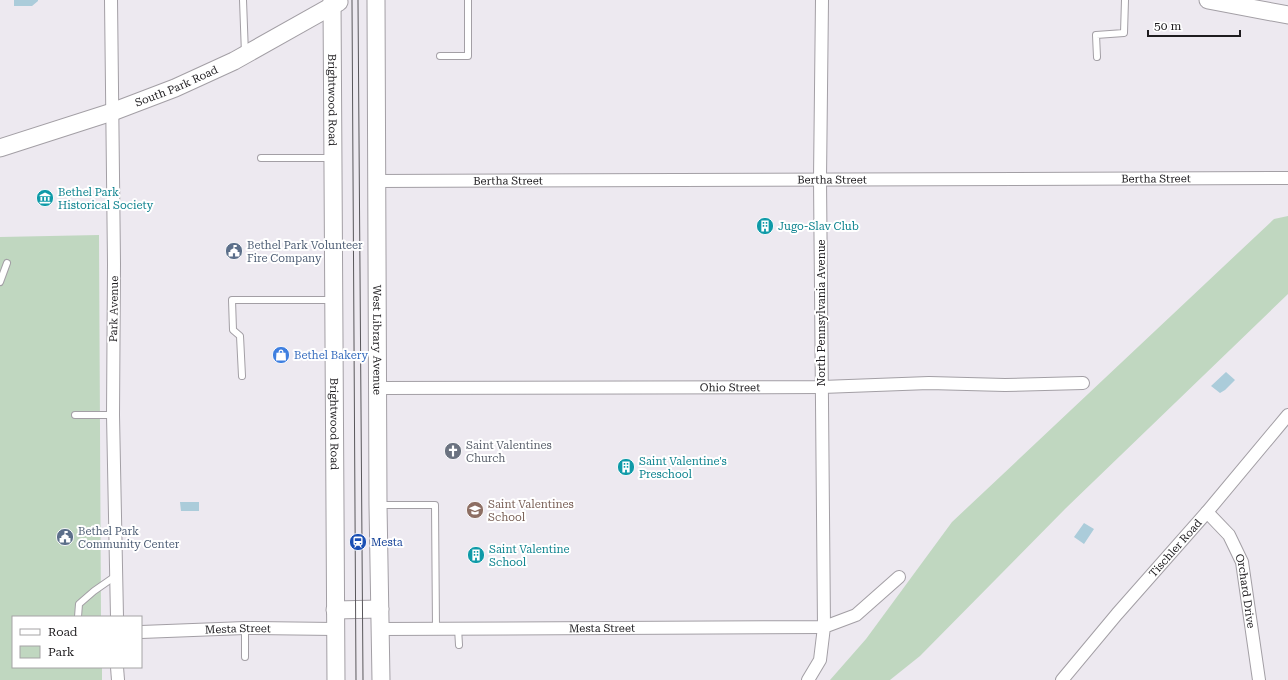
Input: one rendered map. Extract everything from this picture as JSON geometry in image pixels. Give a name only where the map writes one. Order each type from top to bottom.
[{"type":"street","name":"Park Avenue","points":[[111,0],[114,264],[113,415],[117,616]]},
{"type":"street","name":"West Library Avenue","points":[[376,0],[378,505],[381,680]]},
{"type":"street","name":"North Pennsylvania Avenue","points":[[808,680],[820,660],[824,627],[820,179],[822,0]]},
{"type":"street","points":[[1208,0],[1288,15]]},
{"type":"street","name":"South Park Road","points":[[0,148],[112,112],[175,88],[245,55],[335,3]]},
{"type":"street","name":"Brightwood Road","points":[[335,3],[332,158],[332,300],[336,680]]},
{"type":"street","name":"Bertha Street","points":[[376,181],[1288,178]]},
{"type":"street","name":"Ohio Street","points":[[378,388],[822,387],[929,384],[1005,385],[1083,383]]},
{"type":"street","name":"Tischler Road","points":[[1062,680],[1117,614],[1207,512],[1288,415]]},
{"type":"street","name":"Orchard Drive","points":[[1207,512],[1229,535],[1242,562],[1260,680]]},
{"type":"street","points":[[824,627],[856,614],[899,577]]},
{"type":"street","points":[[335,610],[380,609]]},
{"type":"street","name":"Mesta Street","points":[[380,629],[824,627]]},
{"type":"street","name":"Mesta Street","points":[[142,632],[245,628],[335,629]]},
{"type":"street","points":[[117,668],[118,680]]},
{"type":"lane","points":[[243,0],[245,55]]},
{"type":"lane","points":[[440,56],[468,56],[468,0]]},
{"type":"lane","points":[[1097,57],[1096,35],[1124,33],[1125,0]]},
{"type":"lane","points":[[261,158],[332,158]]},
{"type":"lane","points":[[0,282],[7,263]]},
{"type":"lane","points":[[242,376],[240,336],[233,330],[232,300],[332,300]]},
{"type":"lane","points":[[75,415],[113,415]]},
{"type":"lane","points":[[378,505],[435,505],[436,628]]},
{"type":"lane","points":[[78,616],[79,604],[94,591],[117,575]]},
{"type":"lane","points":[[245,628],[245,657]]},
{"type":"lane","points":[[458,628],[459,645]]},
{"type":"green space","points":[[1288,216],[1288,294],[1066,508],[920,656],[890,680],[830,680],[866,639],[952,522],[1274,219]]},
{"type":"green space","points":[[99,235],[101,616],[12,616],[12,668],[102,668],[102,680],[0,680],[0,237]]},
{"type":"water","points":[[14,0],[38,1],[32,6],[14,6]]},
{"type":"water","points":[[1226,372],[1235,380],[1220,393],[1211,386]]},
{"type":"water","points":[[180,502],[199,502],[199,511],[181,511]]},
{"type":"water","points":[[1084,523],[1094,529],[1084,544],[1074,537]]},
{"type":"tram line","points":[[352,0],[356,680]]},
{"type":"tram line","points":[[358,0],[363,680]]},
{"type":"place","name":"Bethel Park Historical Society","points":[[45,198]]},
{"type":"place","name":"Jugo-Slav Club","points":[[765,226]]},
{"type":"place","name":"Bethel Park Volunteer Fire Company","points":[[234,251]]},
{"type":"place","name":"Bethel Bakery","points":[[281,355]]},
{"type":"place","name":"Saint Valentines Church","points":[[453,451]]},
{"type":"place","name":"Saint Valentine's Preschool","points":[[626,467]]},
{"type":"place","name":"Saint Valentines School","points":[[475,510]]},
{"type":"place","name":"Bethel Park Community Center","points":[[65,537]]},
{"type":"place","name":"Mesta","points":[[358,542]]},
{"type":"place","name":"Saint Valentine School","points":[[476,555]]}]
